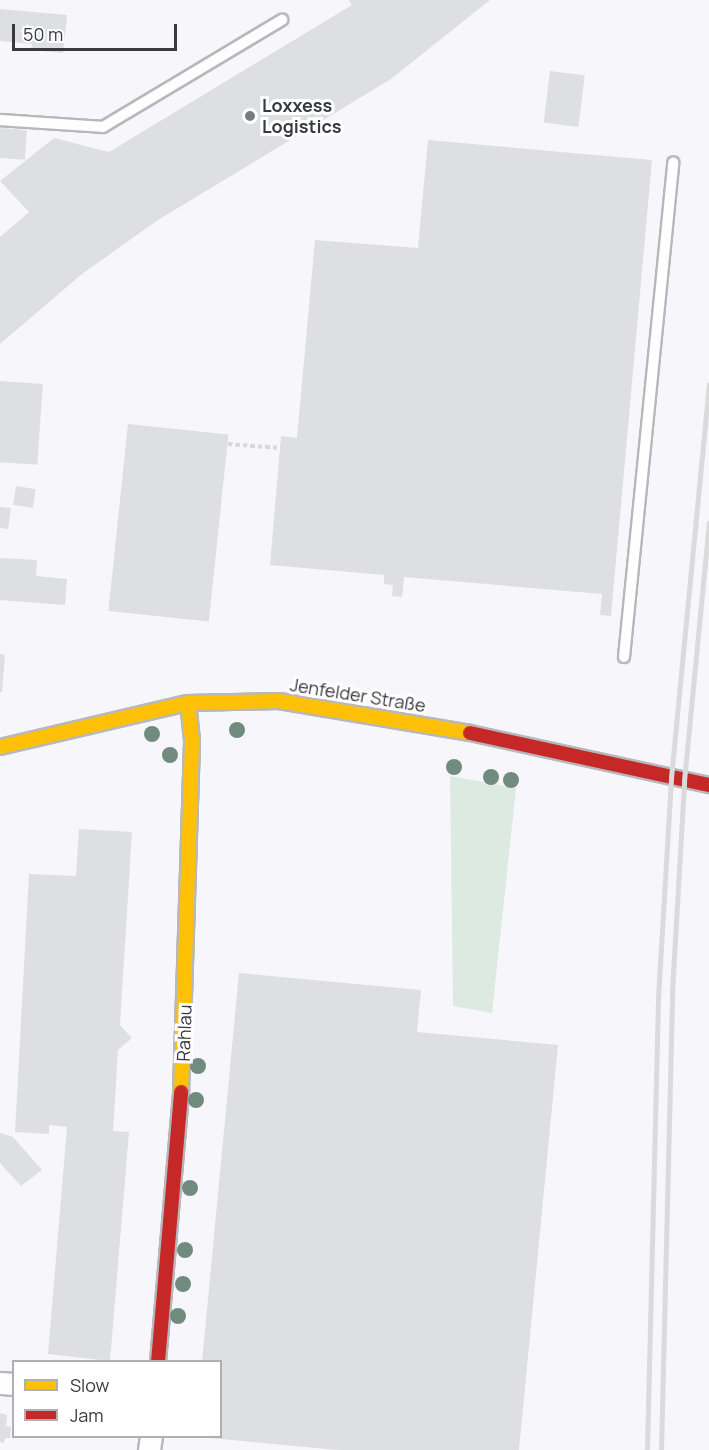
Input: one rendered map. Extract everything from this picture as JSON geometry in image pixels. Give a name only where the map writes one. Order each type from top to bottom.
[{"type":"street","name":"Jenfelder Straße","points":[[0,747],[188,703],[248,699],[338,708],[709,785]]},
{"type":"street","name":"Rahlau","points":[[158,1360],[182,1075],[192,740],[188,703]]},
{"type":"lane","points":[[0,120],[103,128],[282,20]]},
{"type":"lane","points":[[624,657],[673,162]]},
{"type":"path","points":[[228,444],[280,448]]},
{"type":"shaded area","points":[[450,776],[516,788],[492,1013],[453,1006]]},
{"type":"building","name":"Loxxess Logistics","points":[[349,0],[490,0],[391,79],[158,220],[82,274],[0,344],[0,237],[29,212],[0,181],[54,138],[109,152],[352,5]]},
{"type":"building","points":[[0,9],[67,15],[63,53],[31,50],[32,44],[0,41]]},
{"type":"building","points":[[550,71],[585,75],[578,127],[544,123]]},
{"type":"building","points":[[0,128],[27,130],[25,160],[0,158]]},
{"type":"building","points":[[428,140],[652,160],[611,616],[600,615],[602,594],[404,577],[402,597],[392,596],[393,585],[384,584],[384,575],[270,565],[281,436],[297,438],[315,240],[418,248]]},
{"type":"building","points":[[0,381],[43,384],[37,465],[0,462]]},
{"type":"building","points":[[128,424],[228,435],[209,622],[108,611]]},
{"type":"building","points":[[16,486],[36,489],[33,508],[13,505]]},
{"type":"building","points":[[0,507],[11,508],[8,529],[0,528]]},
{"type":"building","points":[[0,558],[37,560],[36,576],[67,579],[65,605],[0,600]]},
{"type":"building","points":[[0,654],[5,655],[2,692],[0,692]]},
{"type":"building","points":[[79,829],[132,832],[120,1025],[132,1038],[118,1050],[113,1131],[129,1132],[110,1360],[48,1354],[67,1127],[49,1125],[49,1134],[15,1132],[29,874],[76,876]]},
{"type":"building","points":[[239,973],[421,990],[417,1032],[558,1045],[519,1450],[338,1450],[210,1438],[222,1438],[222,1360],[202,1360]]},
{"type":"building","points":[[0,1133],[13,1137],[42,1170],[21,1186],[0,1163]]},
{"type":"building","points":[[0,1413],[7,1415],[6,1426],[11,1427],[10,1438],[5,1438],[4,1443],[0,1442]]},
{"type":"railway","points":[[647,1450],[658,998],[671,778],[709,385]]},
{"type":"railway","points":[[661,1450],[672,992],[684,781],[709,523]]},
{"type":"traffic: slow","points":[[0,747],[188,703],[279,701],[470,733]]},
{"type":"traffic: slow","points":[[181,1092],[192,740],[188,703]]},
{"type":"traffic: jam","points":[[470,733],[709,785]]},
{"type":"traffic: jam","points":[[158,1360],[181,1092]]},
{"type":"place","name":"Loxxess Logistics","points":[[250,116]]}]
